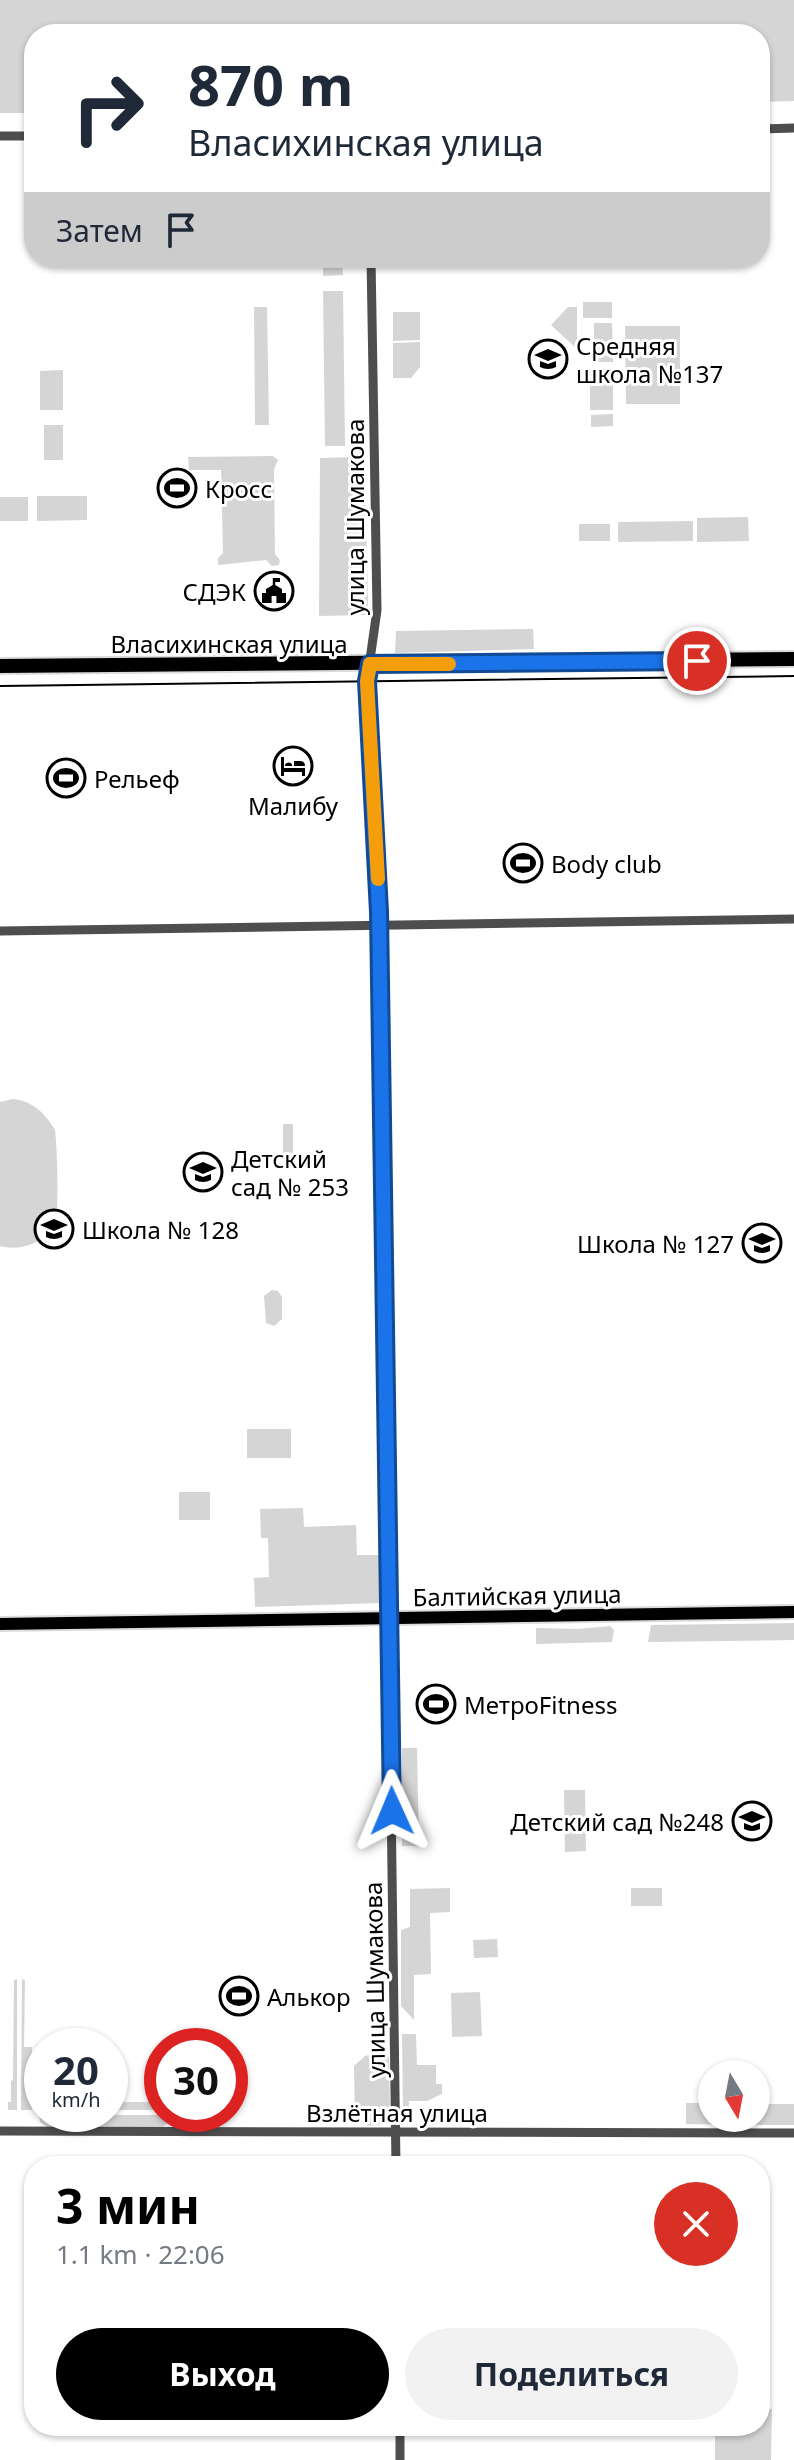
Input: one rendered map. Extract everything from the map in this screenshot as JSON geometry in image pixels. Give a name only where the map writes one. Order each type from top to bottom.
[{"type":"highway","name":"Власихинская улица","points":[[0,666],[794,659]]},
{"type":"main road","name":"Балтийская улица","points":[[0,1624],[794,1612]]},
{"type":"street","points":[[770,129],[794,128]]},
{"type":"street","points":[[0,136],[24,136]]},
{"type":"street","name":"улица Шумакова","points":[[371,268],[377,610],[367,681],[379,924],[396,2156]]},
{"type":"street","points":[[0,931],[794,919]]},
{"type":"street","name":"Взлётная улица","points":[[0,2131],[794,2133]]},
{"type":"street","points":[[400,2436],[400,2460]]},
{"type":"shaded area","points":[[0,0],[794,0],[794,101],[770,102],[770,24],[24,24],[24,113],[0,113]]},
{"type":"shaded area","points":[[323,268],[343,268],[343,275],[323,276]]},
{"type":"shaded area","points":[[323,291],[343,291],[345,446],[325,446]]},
{"type":"shaded area","points":[[583,302],[612,302],[612,318],[583,318]]},
{"type":"shaded area","points":[[254,307],[267,307],[269,425],[255,425]]},
{"type":"shaded area","points":[[568,307],[577,307],[577,349],[551,325]]},
{"type":"shaded area","points":[[393,312],[420,312],[420,340],[393,341]]},
{"type":"shaded area","points":[[594,323],[612,323],[613,362],[594,362]]},
{"type":"shaded area","points":[[625,326],[680,326],[680,404],[626,404]]},
{"type":"shaded area","points":[[420,342],[420,367],[411,378],[393,378],[393,343]]},
{"type":"shaded area","points":[[63,370],[63,410],[40,410],[40,371]]},
{"type":"shaded area","points":[[590,370],[613,370],[613,410],[590,410]]},
{"type":"shaded area","points":[[613,414],[613,426],[591,427],[591,415]]},
{"type":"shaded area","points":[[44,425],[63,425],[63,460],[44,460]]},
{"type":"shaded area","points":[[273,456],[278,460],[274,469],[275,554],[280,560],[279,565],[272,566],[266,560],[218,565],[218,558],[223,553],[221,470],[189,470],[188,457]]},
{"type":"shaded area","points":[[357,457],[365,464],[368,608],[365,615],[319,616],[320,458]]},
{"type":"shaded area","points":[[37,496],[87,496],[87,520],[37,521]]},
{"type":"shaded area","points":[[0,497],[28,497],[28,521],[0,521]]},
{"type":"shaded area","points":[[748,517],[749,541],[697,542],[697,518]]},
{"type":"shaded area","points":[[693,521],[693,541],[618,542],[618,522]]},
{"type":"shaded area","points":[[579,524],[610,524],[610,541],[579,541]]},
{"type":"shaded area","points":[[533,629],[534,649],[395,653],[396,631]]},
{"type":"shaded area","points":[[13,1099],[27,1102],[38,1109],[55,1130],[57,1201],[56,1218],[48,1233],[34,1243],[8,1248],[0,1246],[0,1102]]},
{"type":"shaded area","points":[[283,1124],[293,1124],[293,1166],[283,1166]]},
{"type":"shaded area","points":[[272,1290],[278,1291],[282,1297],[282,1319],[274,1326],[266,1323],[264,1296]]},
{"type":"shaded area","points":[[247,1429],[291,1429],[291,1458],[247,1458]]},
{"type":"shaded area","points":[[179,1492],[210,1492],[210,1520],[179,1520]]},
{"type":"shaded area","points":[[303,1508],[304,1527],[356,1525],[357,1555],[380,1555],[381,1603],[255,1607],[254,1578],[269,1577],[268,1538],[261,1538],[260,1509]]},
{"type":"shaded area","points":[[794,1623],[794,1640],[648,1642],[651,1625]]},
{"type":"shaded area","points":[[610,1626],[614,1630],[612,1642],[536,1644],[536,1628]]},
{"type":"shaded area","points":[[402,1748],[417,1748],[419,1846],[402,1846]]},
{"type":"shaded area","points":[[564,1790],[585,1790],[586,1851],[565,1852]]},
{"type":"shaded area","points":[[450,1888],[450,1912],[430,1913],[431,1974],[414,1975],[414,2020],[401,2006],[401,1930],[410,1927],[410,1889]]},
{"type":"shaded area","points":[[631,1888],[662,1888],[662,1906],[631,1906]]},
{"type":"shaded area","points":[[497,1939],[498,1957],[474,1958],[473,1940]]},
{"type":"shaded area","points":[[17,1979],[17,2110],[8,2110],[13,2080],[14,1980]]},
{"type":"shaded area","points":[[22,1979],[25,1980],[24,2110],[21,2110]]},
{"type":"shaded area","points":[[480,1992],[482,2036],[452,2037],[451,1993]]},
{"type":"shaded area","points":[[402,2034],[416,2034],[417,2065],[436,2065],[436,2084],[442,2084],[442,2094],[427,2101],[409,2101],[409,2111],[403,2111]]},
{"type":"shaded area","points":[[384,2052],[389,2057],[390,2115],[384,2124],[368,2126],[355,2115],[354,2066],[365,2056]]},
{"type":"shaded area","points":[[128,2102],[144,2102],[144,2110],[128,2110]]},
{"type":"shaded area","points":[[686,2103],[698,2103],[698,2124],[686,2124]]},
{"type":"shaded area","points":[[770,2104],[794,2104],[794,2125],[770,2125]]},
{"type":"shaded area","points":[[128,2115],[144,2115],[144,2128],[128,2128]]},
{"type":"shaded area","points":[[772,2409],[771,2460],[715,2460],[715,2436],[770,2436]]},
{"type":"tram line","points":[[0,686],[794,676]]},
{"type":"slow traffic","points":[[378,879],[367,681],[370,664],[449,664]]},
{"type":"place","name":"Средняя школа №137","points":[[548,359]]},
{"type":"place","name":"Кросс","points":[[177,488]]},
{"type":"place","name":"СДЭК","points":[[274,591]]},
{"type":"place","name":"Малибу","points":[[293,766]]},
{"type":"place","name":"Рельеф","points":[[66,778]]},
{"type":"place","name":"Body club","points":[[523,863]]},
{"type":"place","name":"Детский сад № 253","points":[[203,1172]]},
{"type":"place","name":"Школа № 128","points":[[54,1229]]},
{"type":"place","name":"Школа № 127","points":[[762,1243]]},
{"type":"place","name":"МетроFitness","points":[[436,1704]]},
{"type":"place","name":"Детский сад №248","points":[[752,1821]]},
{"type":"place","name":"Алькор","points":[[239,1996]]},
{"type":"route","points":[[392,1811],[379,912],[367,681],[370,664],[697,661]]}]
